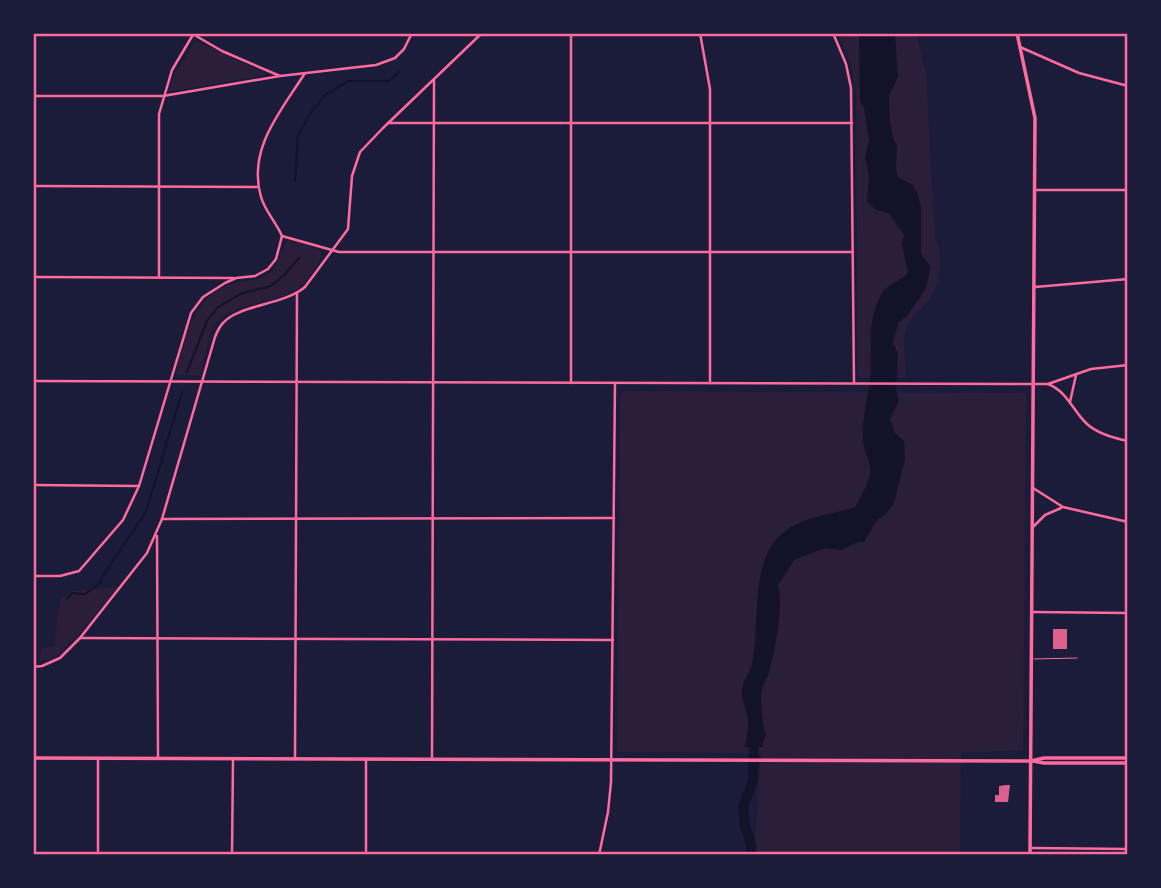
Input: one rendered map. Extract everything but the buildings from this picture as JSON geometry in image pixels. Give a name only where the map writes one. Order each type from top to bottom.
[{"type":"main road","points":[[1017,33],[1035,118],[1030,855]]},
{"type":"main road","points":[[33,758],[1044,763],[1128,761]]},
{"type":"street","points":[[33,96],[163,96],[280,76],[385,63],[398,56],[412,33]]},
{"type":"street","points":[[33,667],[60,658],[80,638],[147,553],[162,519],[215,337],[223,322],[238,314],[297,294],[305,287],[348,229],[352,176],[355,163],[365,146],[482,33]]},
{"type":"street","points":[[571,33],[571,383]]},
{"type":"street","points":[[700,33],[709,79],[710,383]]},
{"type":"street","points":[[833,33],[849,76],[852,123],[853,383]]},
{"type":"street","points":[[159,277],[159,126],[163,96],[172,70],[193,34],[242,60],[280,76]]},
{"type":"street","points":[[1020,47],[1079,73],[1128,86]]},
{"type":"street","points":[[305,73],[263,141],[257,164],[258,187],[264,206],[282,236],[333,251],[853,252]]},
{"type":"street","points":[[432,759],[434,80]]},
{"type":"street","points":[[388,122],[852,123]]},
{"type":"street","points":[[33,186],[258,187]]},
{"type":"street","points":[[1035,190],[1128,190]]},
{"type":"street","points":[[33,277],[256,276],[268,270],[276,259],[282,236]]},
{"type":"street","points":[[33,576],[71,575],[85,567],[123,520],[139,486],[187,322],[196,306],[212,290],[236,278]]},
{"type":"street","points":[[1035,286],[1128,279]]},
{"type":"street","points":[[295,758],[297,294]]},
{"type":"street","points":[[33,382],[1048,384],[1102,366],[1128,365]]},
{"type":"street","points":[[1070,402],[1076,375]]},
{"type":"street","points":[[599,855],[610,800],[612,759],[615,383]]},
{"type":"street","points":[[1048,384],[1062,391],[1082,419],[1096,431],[1128,441]]},
{"type":"street","points":[[33,485],[139,486]]},
{"type":"street","points":[[1033,488],[1063,507],[1128,522]]},
{"type":"street","points":[[1033,527],[1045,515],[1063,507]]},
{"type":"street","points":[[162,519],[614,518]]},
{"type":"street","points":[[157,533],[158,758]]},
{"type":"street","points":[[1033,612],[1128,612]]},
{"type":"street","points":[[80,638],[613,639]]},
{"type":"street","points":[[98,758],[98,855]]},
{"type":"street","points":[[232,855],[233,759]]},
{"type":"street","points":[[366,759],[366,855]]},
{"type":"street","points":[[1030,848],[1128,849]]},
{"type":"lane","points":[[1033,659],[1077,658]]},
{"type":"shaded area","points":[[838,33],[916,33],[926,74],[935,238],[940,262],[938,279],[932,294],[905,332],[906,377],[862,378],[858,374],[856,94],[850,61]]},
{"type":"shaded area","points":[[859,33],[895,33],[898,77],[889,96],[890,121],[897,146],[896,169],[898,177],[913,185],[918,195],[921,207],[921,254],[931,267],[925,290],[907,316],[899,322],[893,343],[898,353],[896,390],[899,401],[890,419],[895,433],[904,441],[905,460],[894,503],[885,515],[877,520],[864,542],[841,550],[825,548],[794,560],[778,585],[778,628],[769,672],[761,694],[766,735],[762,744],[764,747],[745,747],[748,724],[742,689],[752,664],[760,576],[765,559],[784,532],[809,519],[855,507],[863,493],[870,471],[863,434],[871,374],[872,320],[883,293],[908,273],[902,244],[904,235],[889,213],[876,210],[867,202],[869,175],[865,157],[869,140],[864,108],[860,102]]},
{"type":"shaded area","points":[[196,41],[265,75],[169,92],[174,74]]},
{"type":"shaded area","points":[[288,240],[320,251],[322,255],[308,279],[288,294],[241,308],[222,317],[210,335],[200,375],[176,375],[191,322],[206,299],[228,285],[260,278],[269,273]]},
{"type":"shaded area","points":[[625,391],[1026,393],[1023,750],[961,753],[960,855],[754,855],[761,753],[617,752],[620,395]]},
{"type":"shaded area","points":[[118,587],[79,634],[55,657],[39,662],[42,648],[54,646],[60,600],[72,591]]},
{"type":"waterway","points":[[295,181],[298,135],[325,95],[348,81],[389,81],[399,72]]},
{"type":"waterway","points":[[187,372],[207,321],[217,308],[240,294],[271,286],[299,258]]},
{"type":"waterway","points":[[67,599],[72,593],[85,594],[100,583],[146,512],[182,392]]},
{"type":"waterway","points":[[751,855],[743,807],[753,781],[754,736]]}]
